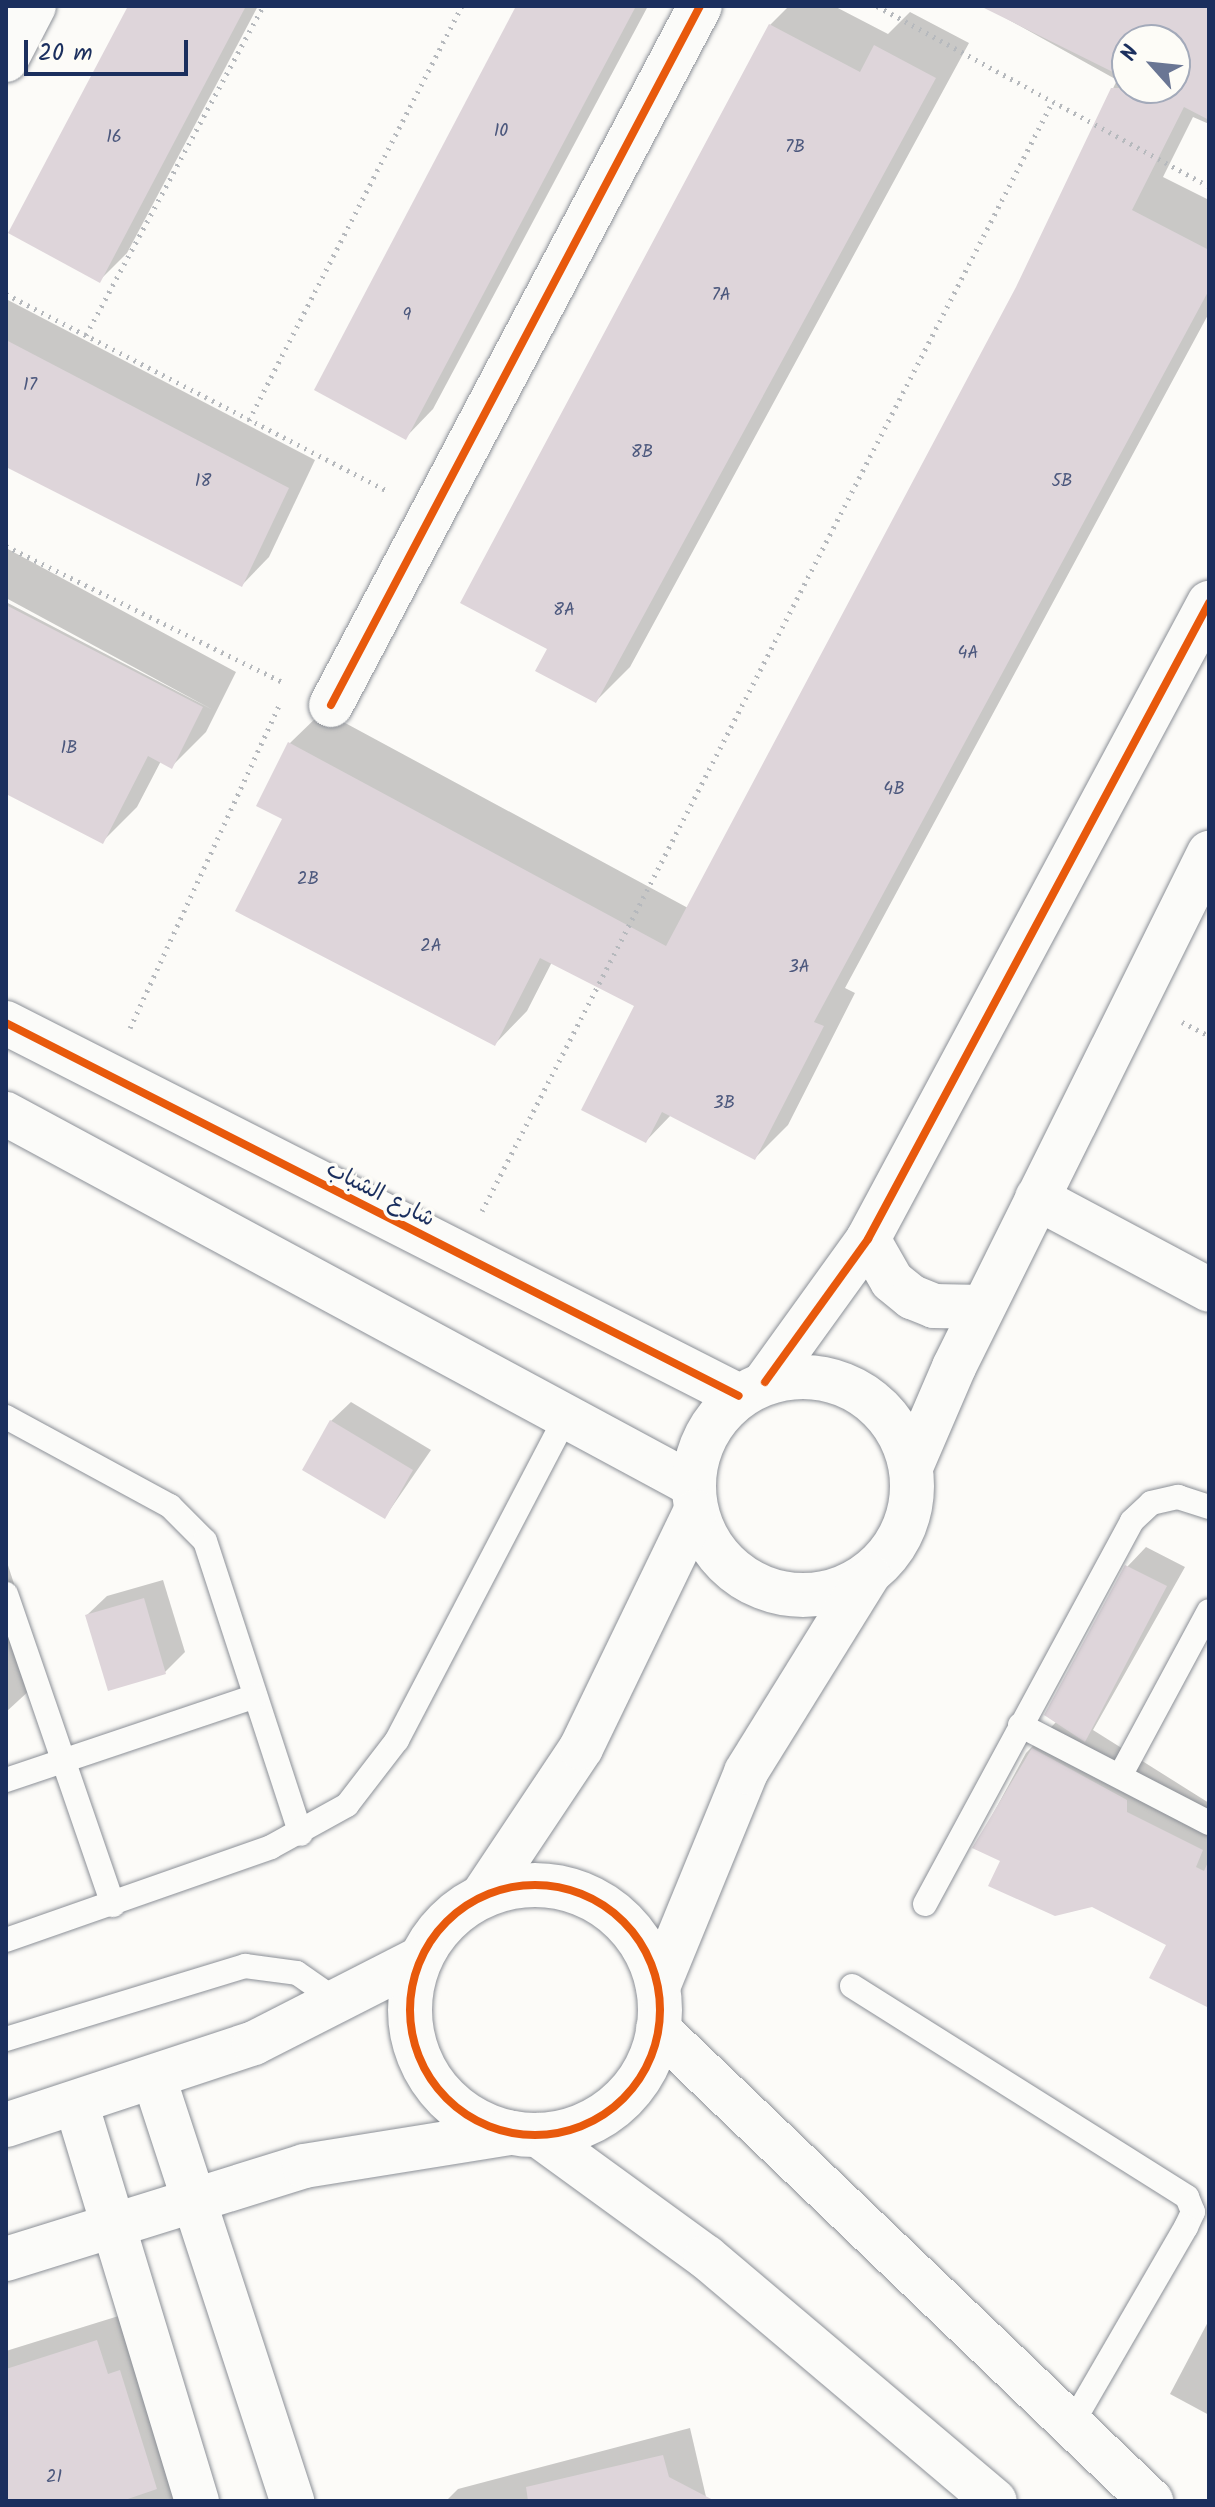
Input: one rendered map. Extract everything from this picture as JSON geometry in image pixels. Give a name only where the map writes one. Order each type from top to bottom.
[{"type":"street","points":[[6,60],[34,6]]},
{"type":"street","points":[[331,705],[700,6]]},
{"type":"street","points":[[6,2125],[154,2078],[340,2003],[421,1958],[458,1911],[483,1895],[581,1748],[694,1498],[705,1436],[752,1389],[868,1239],[1209,603]]},
{"type":"street","points":[[6,2259],[191,2200],[363,2152],[572,2129],[612,2107],[648,2062],[658,2008],[746,1772],[868,1575],[905,1527],[911,1467],[983,1307],[1209,853]]},
{"type":"street","name":"شارع الشباب","points":[[6,1023],[459,1256],[752,1389]]},
{"type":"street","points":[[6,1114],[567,1415],[694,1498],[709,1544],[733,1572],[765,1589],[800,1596],[868,1575]]},
{"type":"street","points":[[1037,1198],[1209,1290]]},
{"type":"street","points":[[868,1239],[892,1281],[912,1297],[934,1306],[983,1307]]},
{"type":"street","points":[[752,1389],[818,1377],[868,1397],[903,1439],[911,1467]]},
{"type":"street","points":[[483,1895],[547,1885],[607,1907],[631,1929],[658,2008],[1070,2427],[1151,2501]]},
{"type":"street","points":[[421,1958],[410,2022],[432,2082],[482,2123],[526,2134],[706,2257],[995,2501]]},
{"type":"street","points":[[154,2078],[191,2200],[292,2501]]},
{"type":"street","points":[[76,2103],[197,2501]]},
{"type":"lane","points":[[6,1940],[113,1905],[301,1834],[347,1805],[383,1763],[567,1415]]},
{"type":"lane","points":[[6,1417],[190,1521],[214,1565],[301,1834]]},
{"type":"lane","points":[[925,1904],[1132,1521],[1151,1503],[1178,1497],[1209,1507]]},
{"type":"lane","points":[[6,1594],[113,1905]]},
{"type":"lane","points":[[1120,1776],[1209,1611]]},
{"type":"lane","points":[[6,1780],[255,1696]]},
{"type":"lane","points":[[1020,1725],[1209,1823]]},
{"type":"lane","points":[[6,2039],[245,1966],[297,1973],[340,2003]]},
{"type":"lane","points":[[852,1986],[1187,2197],[1193,2212],[1186,2227],[1070,2427]]},
{"type":"path","points":[[86,335],[263,6]]},
{"type":"path","points":[[249,420],[462,6]]},
{"type":"path","points":[[877,6],[1051,105],[1209,186]]},
{"type":"path","points":[[459,1256],[1051,105]]},
{"type":"path","points":[[6,294],[432,515]]},
{"type":"path","points":[[6,546],[289,685],[108,1077]]},
{"type":"building","points":[[128,6],[246,6],[100,283],[8,233]]},
{"type":"building","points":[[516,6],[636,6],[406,440],[314,390]]},
{"type":"building","points":[[980,6],[1209,6],[1209,120],[1184,107],[1132,210],[1209,250],[1209,290],[814,1022],[824,1026],[755,1160],[662,1112],[646,1143],[581,1110],[634,1006],[540,958],[495,1046],[235,911],[282,819],[256,806],[288,742],[666,946],[1016,287],[1111,88],[1111,104],[1191,104],[1191,24],[1111,24],[1111,71]]},
{"type":"building","points":[[769,24],[860,72],[874,45],[936,78],[596,703],[535,671],[547,649],[460,603]]},
{"type":"building","points":[[6,340],[289,488],[242,587],[6,467]]},
{"type":"building","points":[[6,605],[203,707],[172,769],[148,756],[103,844],[6,794]]},
{"type":"building","points":[[330,1420],[413,1470],[385,1519],[302,1470]]},
{"type":"building","points":[[1125,1565],[1167,1586],[1085,1742],[1044,1715]]},
{"type":"building","points":[[144,1598],[166,1674],[108,1691],[85,1615]]},
{"type":"building","points":[[1032,1748],[1127,1800],[1127,1812],[1203,1850],[1196,1867],[1204,1871],[1209,1860],[1209,2008],[1149,1978],[1166,1945],[1092,1907],[1055,1916],[988,1886],[1000,1861],[972,1848]]},
{"type":"building","points":[[97,2340],[108,2374],[120,2370],[157,2489],[122,2501],[6,2501],[6,2369]]},
{"type":"building","points":[[663,2455],[669,2477],[715,2501],[528,2501],[526,2487]]},
{"type":"cycle path","points":[[331,705],[700,6]]},
{"type":"cycle path","points":[[765,1382],[868,1239],[1209,603]]},
{"type":"cycle path","points":[[6,1023],[739,1396]]},
{"type":"cycle path","points":[[535,1885],[583,1895],[604,1906],[623,1922],[639,1941],[650,1962],[660,2010],[650,2058],[639,2079],[623,2098],[604,2114],[583,2125],[535,2135],[487,2125],[466,2114],[447,2098],[431,2079],[420,2058],[410,2010],[420,1962],[431,1941],[447,1922],[466,1906],[487,1895],[535,1885]]}]
